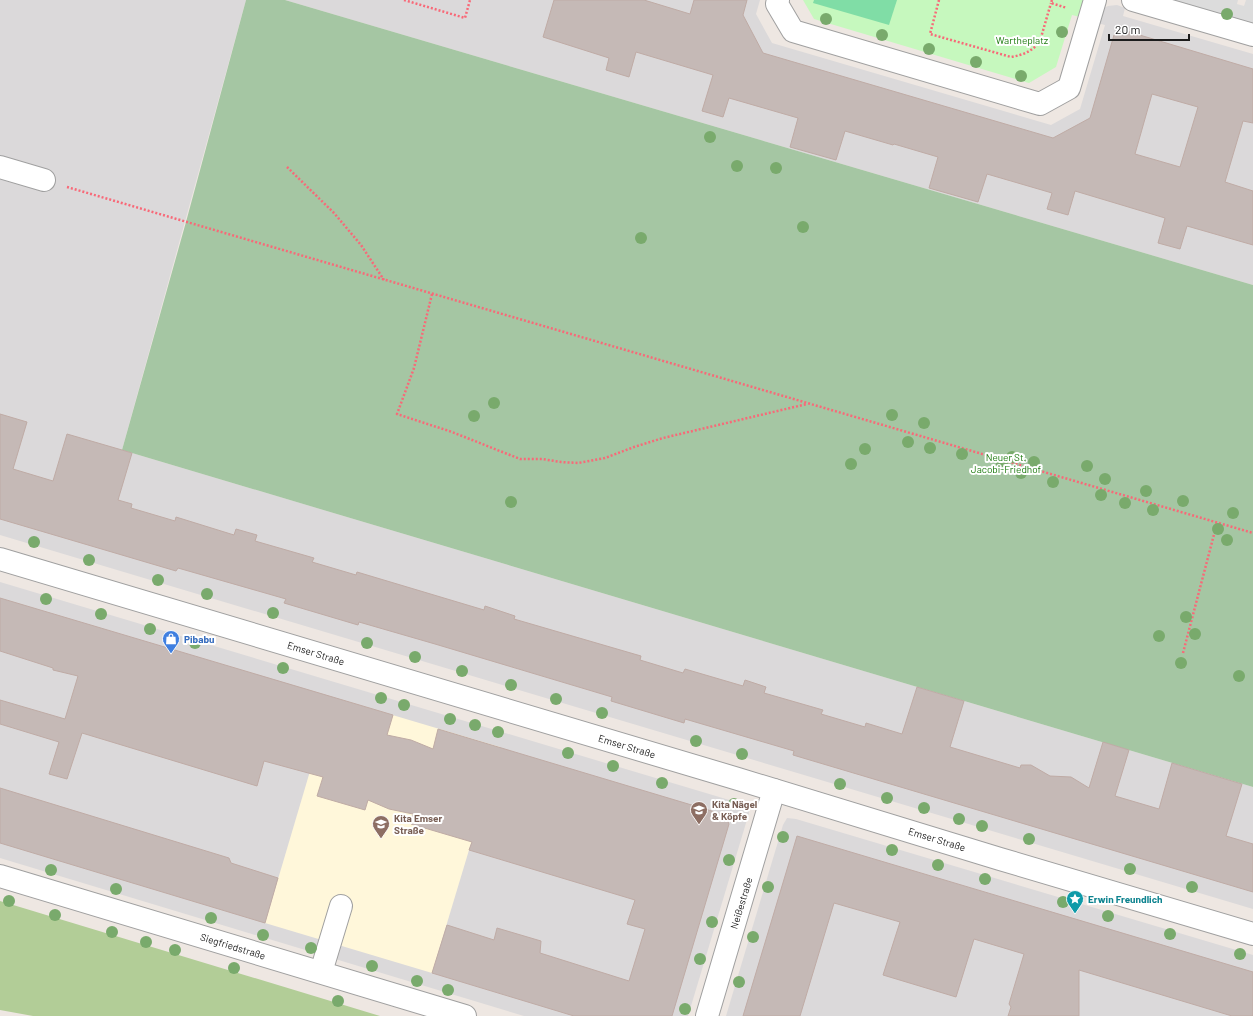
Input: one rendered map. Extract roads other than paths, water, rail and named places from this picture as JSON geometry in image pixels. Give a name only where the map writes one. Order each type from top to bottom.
[{"type":"street","points":[[778,0],[777,4],[793,31],[1040,104],[1069,88],[1094,0]]},
{"type":"street","points":[[1133,0],[1253,35]]},
{"type":"street","points":[[0,167],[44,180]]},
{"type":"street","name":"Emser Straße","points":[[0,559],[1253,934]]},
{"type":"street","name":"Neißestraße","points":[[707,1016],[774,790]]},
{"type":"street","name":"Siegfriedstraße","points":[[0,876],[465,1016]]},
{"type":"street","points":[[321,972],[341,906]]},
{"type":"place","name":"Pibabu","points":[[171,654]]},
{"type":"place","name":"Kita Nägel & Köpfe","points":[[699,825]]},
{"type":"place","name":"Kita Emser Straße","points":[[381,839]]},
{"type":"place","name":"Erwin Freundlich","points":[[1075,914]]},
{"type":"park label","name":"Wartheplatz","points":[[1022,40]]},
{"type":"park label","name":"Neuer St. Jacobi-Friedhof","points":[[1006,462]]}]
